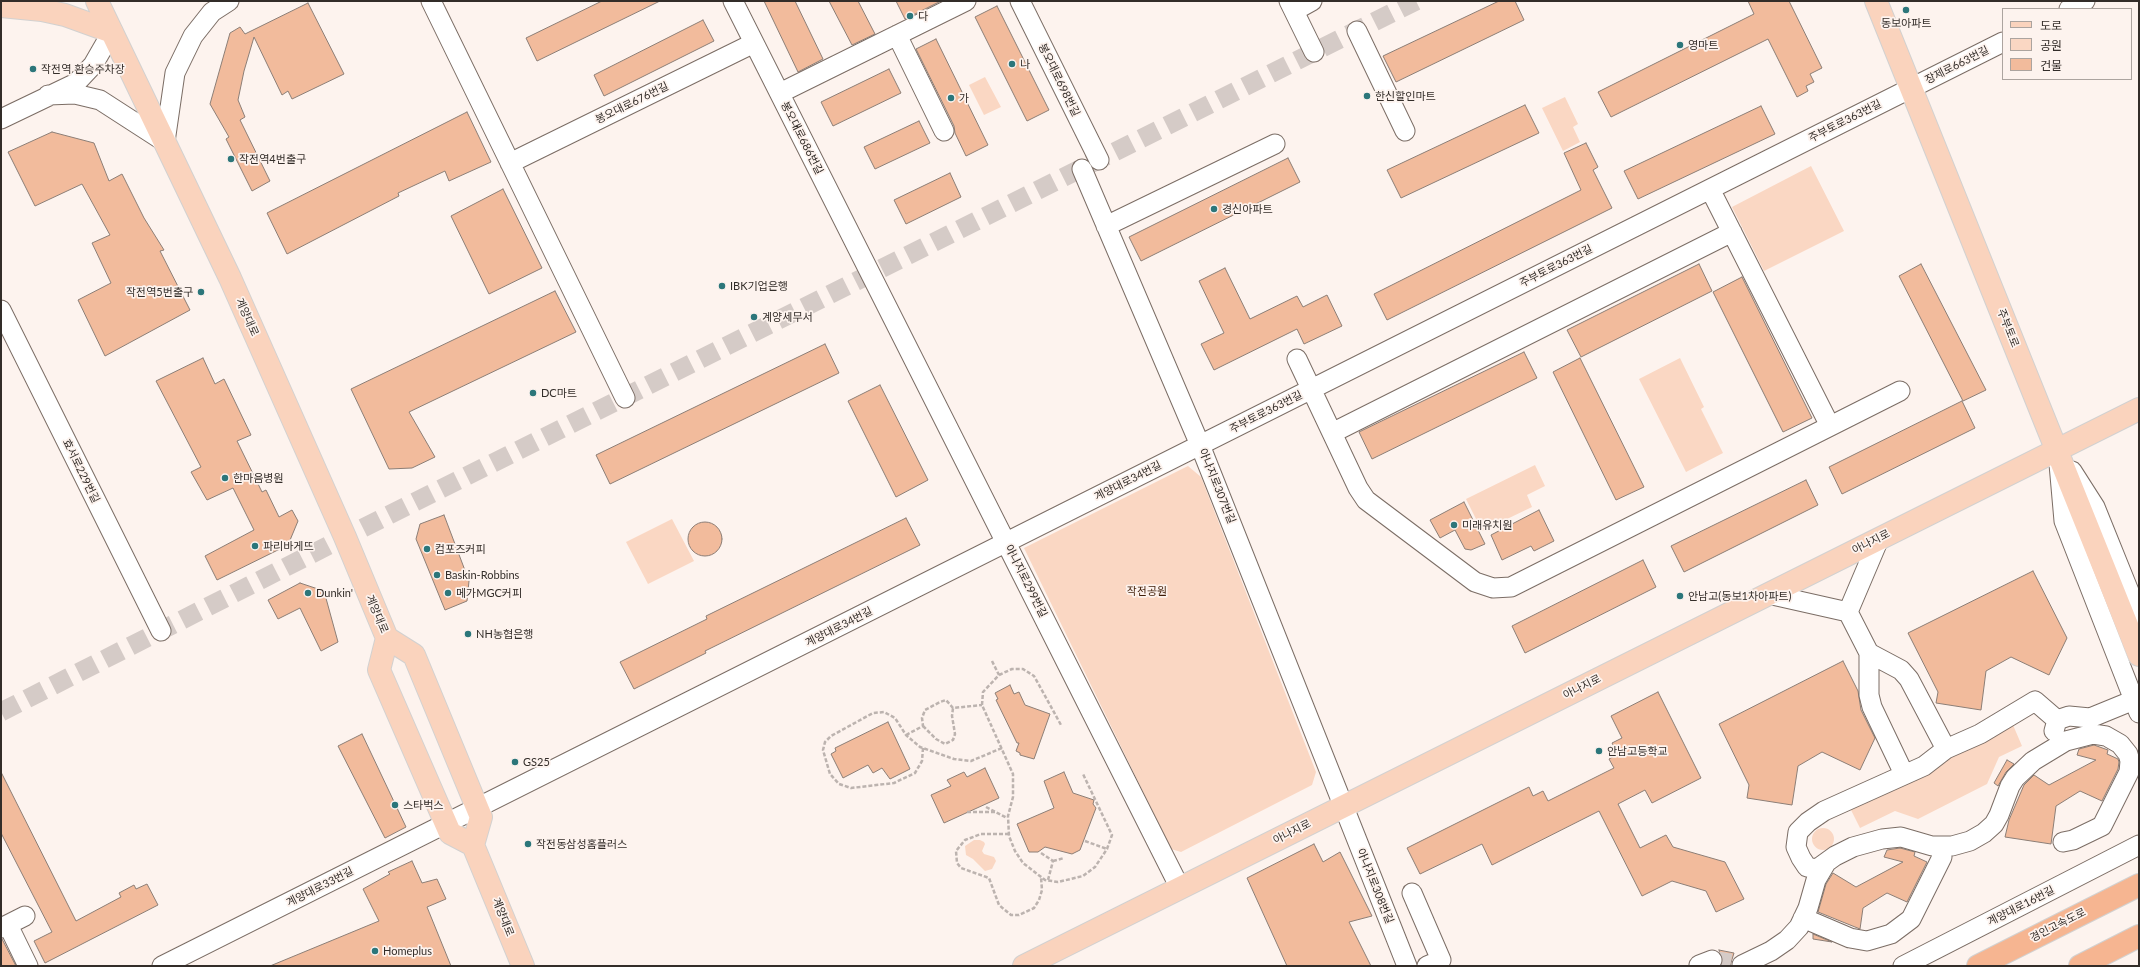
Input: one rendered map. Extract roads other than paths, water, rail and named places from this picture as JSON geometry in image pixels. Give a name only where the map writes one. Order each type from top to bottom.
[{"type":"highway","name":"경인고속도로","points":[[1978,966],[2139,884]]},
{"type":"highway","points":[[2080,966],[2139,936]]},
{"type":"main road","points":[[1,6],[10,1]]},
{"type":"main road","name":"계양대로","points":[[97,1],[230,278],[345,537],[387,638],[414,655],[481,817],[473,845],[523,966]]},
{"type":"main road","name":"주부토로","points":[[1876,1],[2058,449],[2139,655]]},
{"type":"main road","points":[[1,6],[42,10],[64,15],[112,32]]},
{"type":"main road","name":"아나지로","points":[[1024,966],[2139,409]]},
{"type":"main road","name":"계양대로","points":[[387,638],[379,670],[445,824],[450,833],[473,845]]},
{"type":"street","points":[[48,95],[75,94],[100,100],[165,142],[175,74],[178,67],[193,36],[212,12],[229,1]]},
{"type":"street","points":[[431,1],[625,398]]},
{"type":"street","name":"봉오대로686번길","points":[[733,1],[871,274]]},
{"type":"street","points":[[780,93],[966,1]]},
{"type":"street","name":"봉오대로698번길","points":[[1020,1],[1099,160]]},
{"type":"street","points":[[1312,1],[1292,6],[1314,52]]},
{"type":"street","points":[[2071,8],[2085,1]]},
{"type":"street","points":[[1357,31],[1406,131]]},
{"type":"street","points":[[1,119],[48,95],[76,83],[93,64],[112,32]]},
{"type":"street","points":[[897,35],[944,131]]},
{"type":"street","name":"장제로663번길","points":[[1911,88],[2002,42]]},
{"type":"street","name":"봉오대로676번길","points":[[510,163],[754,43]]},
{"type":"street","name":"주부토로363번길","points":[[1200,445],[1911,88]]},
{"type":"street","points":[[1106,226],[1275,144]]},
{"type":"street","name":"아나지로307번길","points":[[1082,169],[1200,445],[1344,806]]},
{"type":"street","points":[[1710,189],[1830,426]]},
{"type":"street","points":[[1332,433],[1732,232]]},
{"type":"street","name":"아나지로299번길","points":[[871,274],[1180,888]]},
{"type":"street","name":"효서로229번길","points":[[1,310],[160,631]]},
{"type":"street","points":[[1297,359],[1358,488],[1366,500],[1475,582],[1492,588],[1511,587],[1900,391]]},
{"type":"street","name":"계양대로34번길","points":[[477,808],[1200,445]]},
{"type":"street","points":[[2058,449],[2095,507],[2139,616]]},
{"type":"street","points":[[2057,720],[2035,701],[1980,734],[1946,750],[1924,766],[1824,811],[1808,822],[1798,832],[1796,847],[1801,858],[1807,867],[1817,869],[1826,862],[1853,847],[1882,839],[1901,837],[1932,846],[1952,846],[1970,841],[1984,834],[1994,824],[2000,815],[2015,778],[2033,761],[2060,744],[2081,736],[2092,726],[2136,706],[2064,521],[2058,449]]},
{"type":"street","points":[[1879,538],[1848,612],[1868,653],[1869,695],[1872,707],[1904,774]]},
{"type":"street","points":[[1768,594],[1848,612]]},
{"type":"street","points":[[1868,653],[1901,670],[1909,679],[1946,750]]},
{"type":"street","points":[[2057,720],[2069,716],[2092,726],[2120,744],[2128,754],[2130,761],[2129,772],[2102,826],[2073,840],[2063,842]]},
{"type":"street","points":[[2057,720],[2053,733],[2055,740],[2060,744]]},
{"type":"street","name":"아나지로308번길","points":[[1344,806],[1407,966]]},
{"type":"street","name":"계양대로33번길","points":[[162,966],[477,808]]},
{"type":"street","name":"계양대로16번길","points":[[1903,966],[2139,845]]},
{"type":"street","points":[[1803,918],[1850,938],[1867,941],[1891,934],[1911,919],[1942,857],[1941,846]]},
{"type":"street","points":[[1742,965],[1771,959],[1799,927],[1816,880],[1826,862]]},
{"type":"street","points":[[1412,893],[1441,960],[1427,966]]},
{"type":"street","points":[[25,916],[4,926],[28,966]]},
{"type":"tunnel","points":[[1,712],[345,537],[1416,1]]},
{"type":"tunnel","points":[[1712,960],[1742,965]]},
{"type":"place","name":"동보아파트","points":[[1906,10]]},
{"type":"place","name":"다","points":[[910,16]]},
{"type":"place","name":"영마트","points":[[1680,45]]},
{"type":"place","name":"나","points":[[1012,64]]},
{"type":"place","name":"작전역 환승주차장","points":[[33,69]]},
{"type":"place","name":"한신할인마트","points":[[1367,96]]},
{"type":"place","name":"가","points":[[951,98]]},
{"type":"place","name":"작전역4번출구","points":[[231,159]]},
{"type":"place","name":"경신아파트","points":[[1214,209]]},
{"type":"place","name":"IBK기업은행","points":[[722,286]]},
{"type":"place","name":"작전역5번출구","points":[[201,292]]},
{"type":"place","name":"계양세무서","points":[[754,317]]},
{"type":"place","name":"DC마트","points":[[533,393]]},
{"type":"place","name":"한마음병원","points":[[225,478]]},
{"type":"place","name":"미래유치원","points":[[1454,525]]},
{"type":"place","name":"파리바게뜨","points":[[255,546]]},
{"type":"place","name":"컴포즈커피","points":[[427,549]]},
{"type":"place","name":"Baskin-Robbins","points":[[437,575]]},
{"type":"place","name":"Dunkin'","points":[[308,593]]},
{"type":"place","name":"메가MGC커피","points":[[448,593]]},
{"type":"place","name":"안남고(동보1차아파트)","points":[[1680,596]]},
{"type":"place","name":"NH농협은행","points":[[468,634]]},
{"type":"place","name":"안남고등학교","points":[[1599,751]]},
{"type":"place","name":"GS25","points":[[515,762]]},
{"type":"place","name":"스타벅스","points":[[395,805]]},
{"type":"place","name":"작전동삼성홈플러스","points":[[528,844]]},
{"type":"place","name":"Homeplus","points":[[375,951]]},
{"type":"park label","name":"작전공원","points":[[1147,591]]}]
